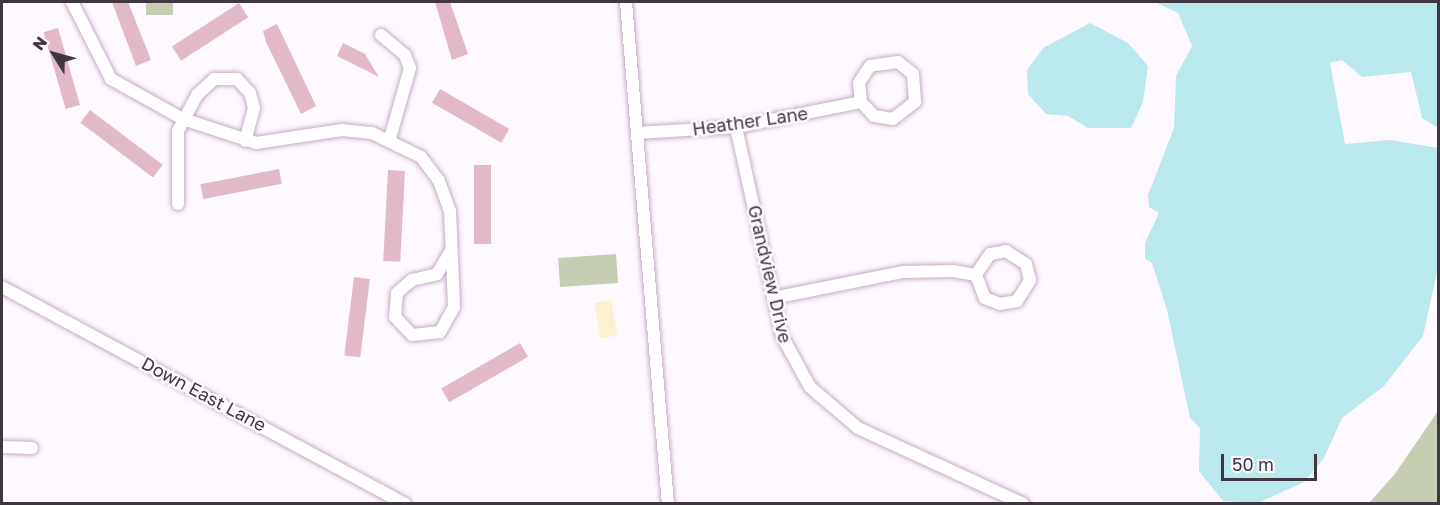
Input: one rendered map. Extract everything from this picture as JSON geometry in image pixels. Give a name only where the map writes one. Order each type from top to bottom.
[{"type":"street","points":[[72,2],[111,79],[183,119],[245,141],[282,142],[342,130],[390,138],[421,157],[440,182],[450,211],[452,317],[435,334],[412,335],[395,317],[395,298],[407,282],[436,274],[450,251]]},
{"type":"street","points":[[626,2],[668,504]]},
{"type":"street","points":[[381,35],[407,58],[410,68],[390,138]]},
{"type":"street","points":[[898,62],[913,74],[917,93],[902,116],[883,119],[861,102],[859,83],[870,66],[898,62]]},
{"type":"street","points":[[178,204],[175,142],[183,119],[207,84],[234,78],[253,101],[245,141]]},
{"type":"street","name":"Heather Lane","points":[[637,133],[736,127],[861,102]]},
{"type":"street","name":"Grandview Drive","points":[[736,127],[773,298],[794,362],[832,409],[858,428],[1023,504]]},
{"type":"street","points":[[1006,251],[1026,264],[1030,280],[1017,301],[1000,304],[980,291],[976,275],[990,254],[1006,251]]},
{"type":"street","points":[[773,298],[903,272],[976,275]]},
{"type":"street","name":"Down East Lane","points":[[2,287],[405,504]]},
{"type":"street","points":[[2,447],[32,448]]},
{"type":"green space","points":[[146,2],[173,2],[173,15],[146,15]]},
{"type":"green space","points":[[616,254],[618,283],[560,287],[558,258]]},
{"type":"green space","points":[[1438,411],[1438,503],[1369,503],[1394,475]]},
{"type":"sand","points":[[611,300],[617,335],[601,338],[594,303]]},
{"type":"water","points":[[1155,2],[1438,2],[1438,128],[1422,118],[1411,72],[1362,77],[1342,60],[1330,63],[1345,144],[1390,140],[1438,148],[1438,268],[1423,336],[1384,386],[1342,418],[1324,458],[1304,482],[1258,503],[1223,501],[1199,471],[1200,428],[1190,418],[1167,310],[1152,263],[1145,259],[1145,243],[1159,213],[1149,207],[1148,195],[1174,128],[1176,76],[1192,46],[1178,13]]},
{"type":"water","points":[[1090,23],[1128,43],[1148,66],[1143,102],[1131,128],[1088,128],[1068,116],[1046,114],[1028,94],[1027,70],[1043,48]]},
{"type":"building","points":[[112,2],[128,2],[151,60],[136,66]]},
{"type":"building","points":[[435,2],[450,2],[468,54],[452,60]]},
{"type":"building","points":[[239,3],[248,17],[181,61],[172,47]]},
{"type":"building","points":[[277,24],[316,106],[301,114],[266,42],[263,31]]},
{"type":"building","points":[[58,28],[80,105],[66,109],[44,32]]},
{"type":"building","points":[[343,43],[365,54],[379,77],[337,56]]},
{"type":"building","points":[[440,89],[509,129],[501,143],[432,103]]},
{"type":"building","points":[[90,110],[163,165],[153,178],[80,123]]},
{"type":"building","points":[[474,165],[491,165],[491,244],[474,244]]},
{"type":"building","points":[[279,169],[282,184],[203,199],[200,184]]},
{"type":"building","points":[[388,170],[405,171],[400,262],[383,261]]},
{"type":"building","points":[[354,277],[370,279],[360,357],[344,355]]},
{"type":"building","points":[[520,343],[528,357],[449,402],[441,388]]}]
